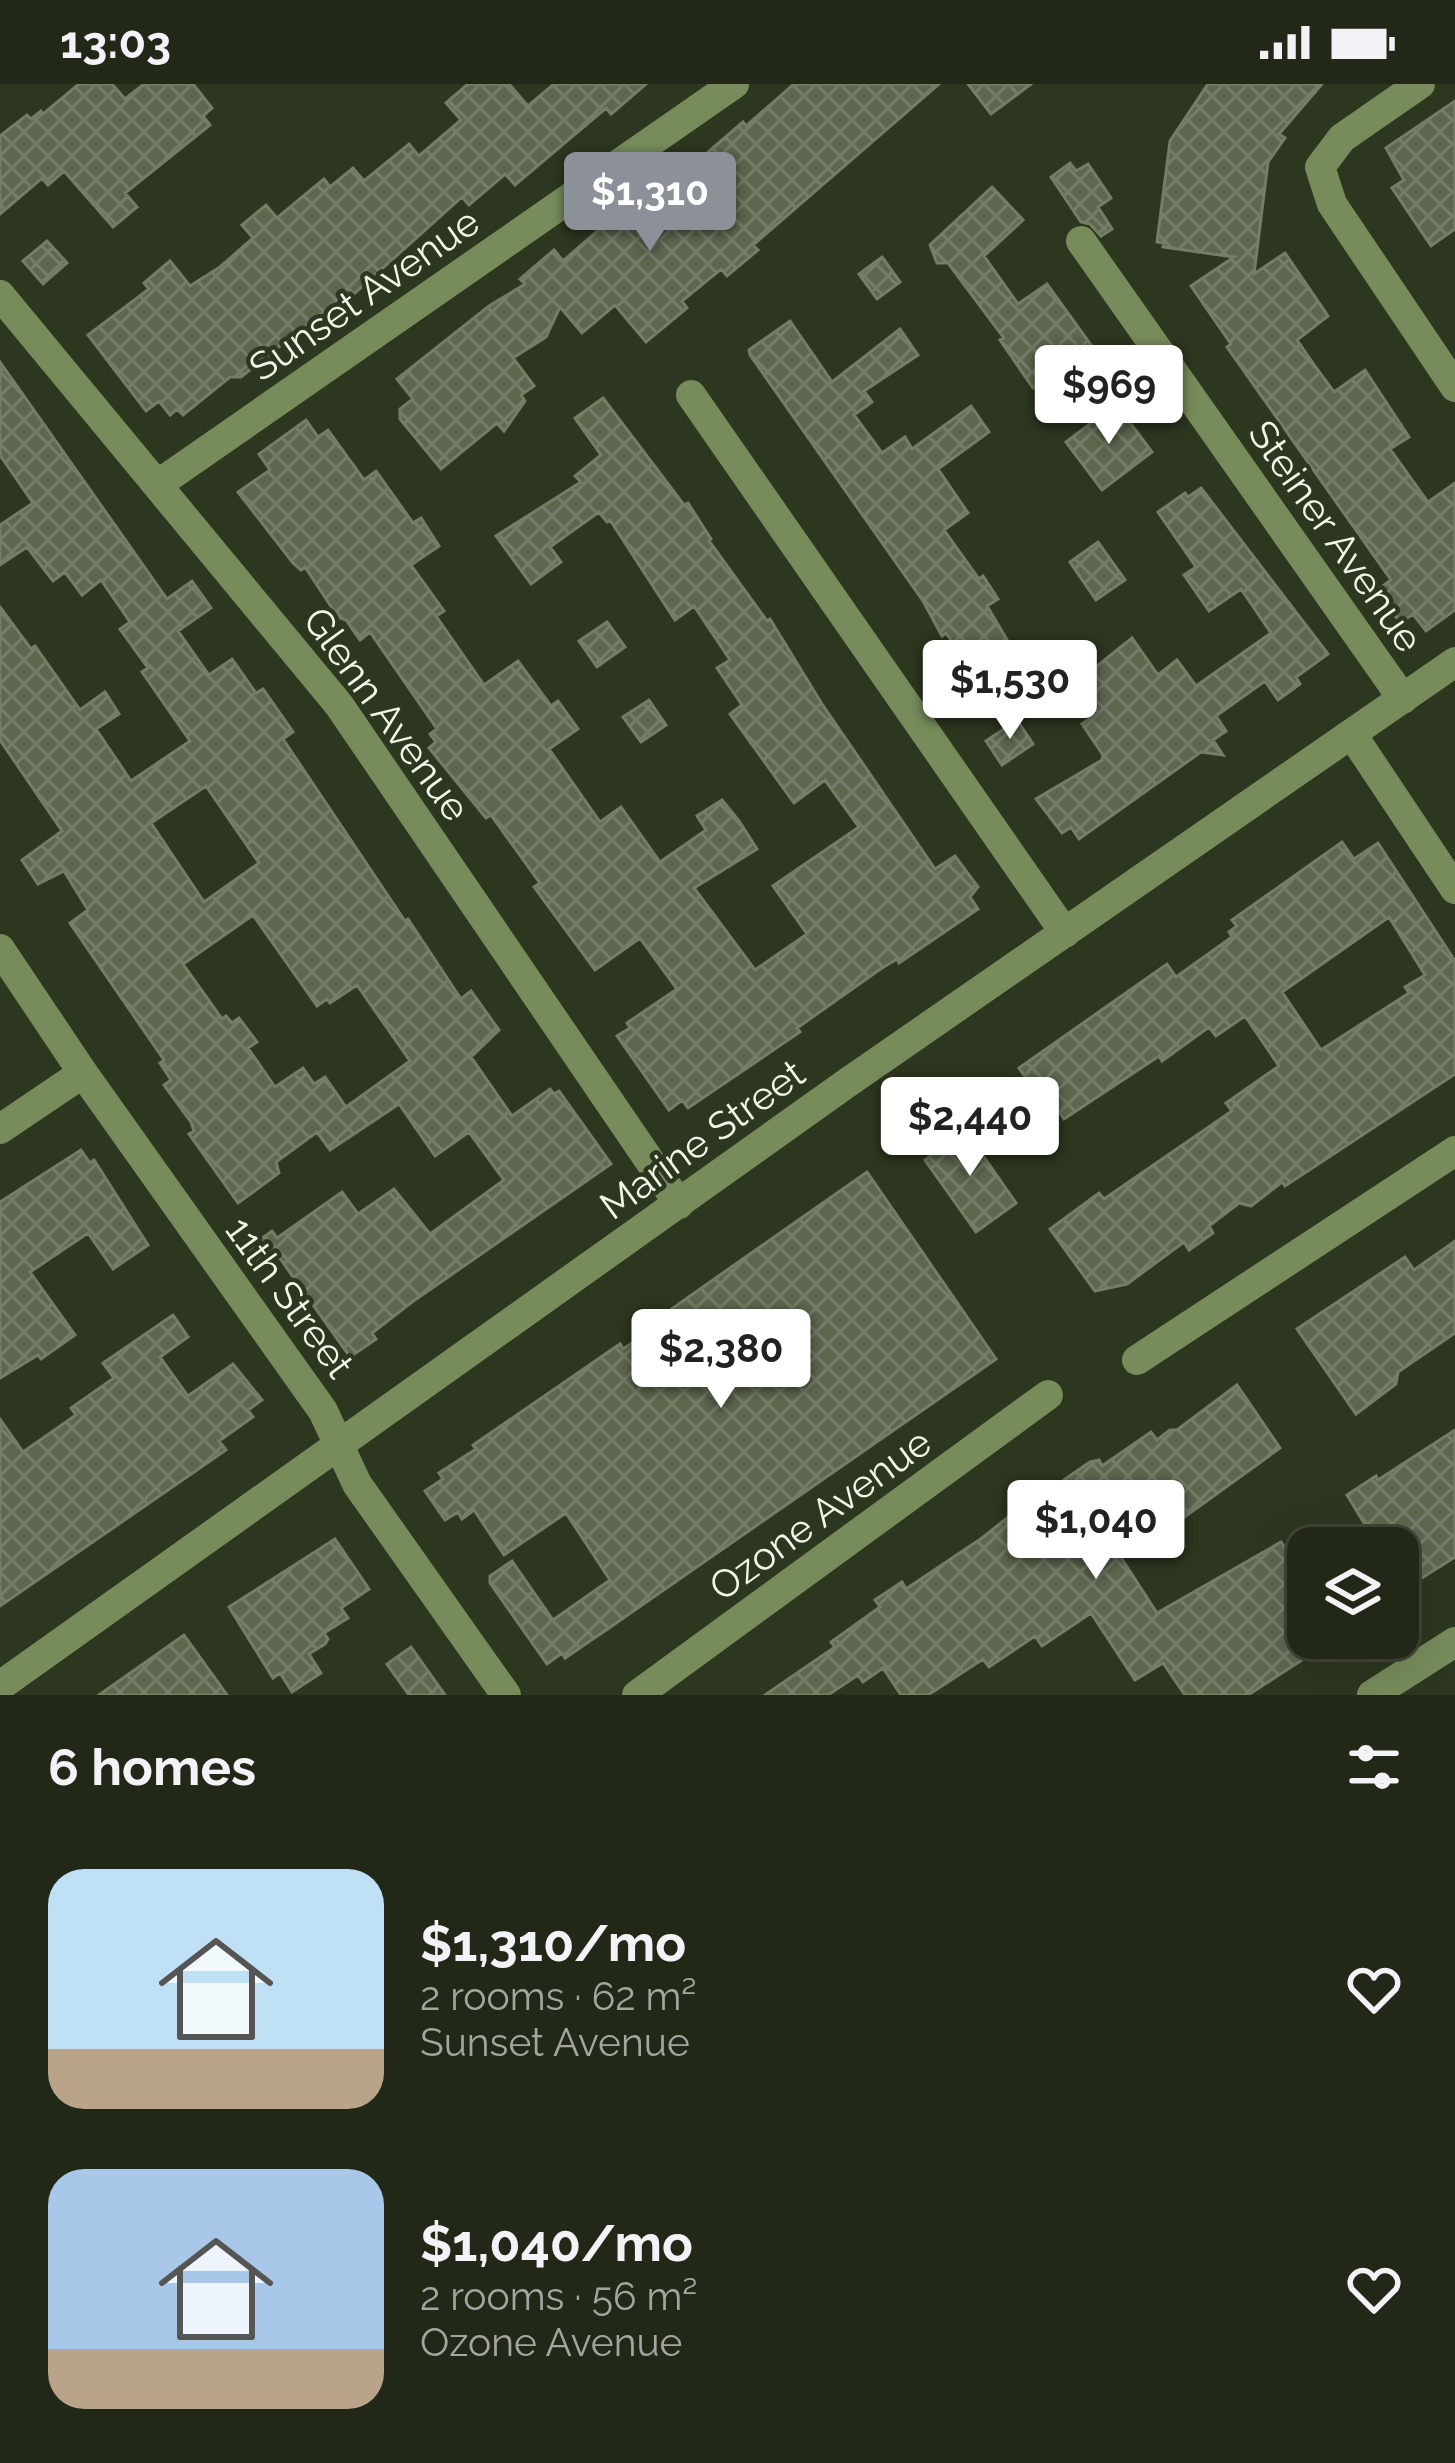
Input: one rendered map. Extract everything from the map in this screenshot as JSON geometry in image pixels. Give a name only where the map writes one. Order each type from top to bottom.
[{"type":"street","name":"Sunset Avenue","points":[[158,485],[734,84]]},
{"type":"street","points":[[1420,84],[1342,138],[1320,167],[1333,204],[1455,387]]},
{"type":"street","name":"Steiner Avenue","points":[[1081,241],[1403,699]]},
{"type":"street","name":"Glenn Avenue","points":[[0,295],[339,705],[680,1204]]},
{"type":"street","points":[[691,395],[1065,933]]},
{"type":"street","name":"Marine Street","points":[[0,1686],[1455,662]]},
{"type":"street","points":[[1353,736],[1455,889]]},
{"type":"street","name":"11th Street","points":[[0,950],[323,1411],[357,1484],[506,1695]]},
{"type":"street","points":[[0,1129],[83,1073]]},
{"type":"street","points":[[1137,1360],[1455,1151]]},
{"type":"street","name":"Ozone Avenue","points":[[637,1695],[1048,1396]]},
{"type":"street","points":[[1372,1695],[1455,1642]]},
{"type":"building","points":[[79,84],[112,84],[125,99],[144,84],[193,84],[212,108],[203,116],[210,125],[125,193],[137,207],[113,227],[64,171],[48,185],[42,178],[0,214],[0,136],[27,115],[31,119],[43,114]]},
{"type":"building","points":[[468,84],[509,84],[528,106],[554,84],[646,84],[611,114],[606,108],[515,185],[505,174],[469,205],[462,197],[337,309],[333,304],[241,377],[230,377],[183,415],[177,409],[170,415],[159,401],[146,411],[88,335],[149,289],[144,283],[170,261],[190,286],[220,267],[253,238],[242,225],[266,205],[277,218],[324,179],[330,187],[353,168],[364,181],[409,144],[419,156],[461,120],[446,103]]},
{"type":"building","points":[[794,84],[939,84],[753,245],[758,250],[727,276],[721,269],[682,301],[687,308],[646,342],[615,305],[582,333],[560,307],[546,337],[513,358],[534,386],[521,395],[525,401],[504,431],[497,423],[441,469],[400,419],[400,409],[413,399],[397,379],[489,306],[525,284],[520,279],[554,250],[563,261],[617,214],[625,224]]},
{"type":"building","points":[[968,84],[1031,84],[991,114]]},
{"type":"building","points":[[1208,84],[1322,84],[1279,134],[1285,138],[1268,162],[1254,274],[1285,253],[1328,316],[1297,340],[1334,392],[1365,370],[1409,437],[1390,449],[1428,502],[1455,483],[1455,610],[1426,631],[1413,614],[1400,623],[1377,590],[1391,580],[1227,347],[1231,344],[1191,286],[1234,257],[1163,247],[1164,243],[1157,242],[1170,141]]},
{"type":"building","points":[[1455,101],[1455,229],[1431,246],[1392,188],[1404,180],[1386,148]]},
{"type":"building","points":[[1070,163],[1076,171],[1088,164],[1111,198],[1098,207],[1112,229],[1101,236],[1081,222],[1051,177]]},
{"type":"building","points":[[992,187],[1023,220],[984,256],[1018,304],[1047,284],[1112,374],[1087,390],[1069,363],[1033,388],[1000,340],[1004,338],[948,263],[937,263],[930,245]]},
{"type":"building","points":[[47,241],[67,263],[43,284],[23,261]]},
{"type":"building","points":[[882,257],[900,282],[877,299],[859,274]]},
{"type":"building","points":[[790,321],[832,382],[900,329],[918,355],[864,391],[872,402],[854,415],[882,453],[905,437],[912,449],[971,406],[989,432],[938,469],[968,513],[944,530],[998,599],[987,606],[1025,670],[992,692],[946,633],[942,636],[923,601],[750,355],[749,350]]},
{"type":"building","points":[[0,362],[167,599],[192,581],[211,608],[178,631],[209,675],[232,659],[256,693],[263,689],[293,732],[283,739],[405,921],[408,919],[461,999],[471,991],[499,1030],[471,1057],[512,1116],[550,1089],[554,1094],[559,1091],[611,1164],[412,1302],[372,1333],[376,1339],[350,1357],[279,1257],[263,1268],[248,1248],[272,1231],[277,1238],[342,1192],[358,1214],[394,1189],[430,1234],[504,1180],[469,1132],[435,1156],[399,1104],[330,1150],[317,1132],[276,1162],[279,1173],[238,1203],[189,1134],[194,1131],[191,1122],[164,1085],[171,1080],[160,1063],[164,1060],[70,923],[88,910],[64,871],[38,884],[22,860],[62,831],[0,740],[0,607],[31,649],[35,646],[80,710],[105,692],[119,714],[96,729],[131,781],[190,741],[142,672],[148,668],[120,629],[130,622],[101,580],[82,595],[65,572],[53,581],[27,547],[0,565],[0,525],[33,503],[0,455]],"holes":[[[206,786],[259,863],[204,902],[151,823]],[[253,915],[317,1006],[357,985],[410,1061],[346,1107],[325,1077],[314,1084],[303,1068],[275,1087],[248,1048],[257,1042],[239,1018],[232,1023],[226,1016],[222,1019],[183,964]]]},
{"type":"building","points":[[603,398],[684,505],[688,503],[709,541],[770,619],[935,869],[955,856],[978,887],[970,897],[978,909],[899,963],[897,959],[882,968],[797,1028],[800,1032],[688,1108],[682,1100],[669,1110],[617,1036],[630,1028],[627,1023],[677,989],[640,938],[595,970],[534,887],[540,883],[491,815],[486,818],[429,748],[436,742],[430,734],[437,729],[370,632],[360,640],[346,620],[338,617],[305,567],[301,570],[293,563],[238,492],[270,470],[259,454],[306,420],[318,437],[328,430],[364,480],[376,471],[413,523],[421,518],[439,546],[411,565],[444,611],[436,616],[484,685],[518,661],[551,706],[558,701],[578,729],[549,749],[600,822],[621,807],[660,862],[706,830],[697,816],[722,800],[739,821],[757,849],[694,888],[755,970],[807,934],[773,886],[859,827],[825,780],[794,803],[730,714],[742,705],[717,668],[730,660],[694,606],[675,620],[610,520],[599,512],[550,547],[561,562],[531,584],[496,536],[581,482],[575,476],[601,455],[575,418]]},
{"type":"building","points":[[1116,404],[1152,452],[1102,490],[1066,442]]},
{"type":"building","points":[[1201,488],[1328,654],[1296,677],[1300,684],[1278,700],[1265,681],[1216,716],[1226,731],[1213,740],[1223,755],[1201,752],[1079,839],[1071,827],[1062,833],[1036,799],[1102,760],[1103,755],[1082,724],[1098,713],[1076,683],[1132,638],[1158,675],[1177,660],[1196,686],[1271,633],[1241,589],[1209,611],[1184,575],[1196,567],[1158,512]]},
{"type":"building","points":[[1098,542],[1125,580],[1096,600],[1070,562]]},
{"type":"building","points":[[607,622],[625,647],[597,667],[579,641]]},
{"type":"building","points":[[649,700],[666,725],[641,742],[623,717]]},
{"type":"building","points":[[1017,720],[1033,744],[1002,765],[986,741]]},
{"type":"building","points":[[1342,842],[1354,859],[1378,843],[1455,961],[1455,1074],[1285,1186],[1282,1182],[1251,1206],[1239,1203],[1209,1226],[1213,1233],[1189,1250],[1184,1242],[1127,1284],[1095,1291],[1050,1229],[1099,1193],[1104,1199],[1232,1111],[1226,1103],[1279,1066],[1245,1016],[1216,1036],[1209,1027],[1064,1119],[1042,1087],[1036,1092],[1019,1068],[1167,964],[1176,977],[1232,937],[1229,932],[1237,926],[1232,920]],"holes":[[[1389,917],[1425,975],[1405,987],[1409,993],[1321,1050],[1282,992]]]},
{"type":"building","points":[[961,1124],[1016,1203],[976,1232],[925,1160],[941,1148],[936,1142]]},
{"type":"building","points":[[81,1150],[90,1163],[94,1160],[148,1245],[113,1269],[88,1233],[30,1272],[75,1335],[41,1359],[38,1355],[0,1378],[0,1202]]},
{"type":"building","points":[[867,1172],[996,1359],[565,1658],[562,1653],[547,1664],[490,1583],[490,1576],[512,1561],[553,1620],[610,1580],[566,1513],[504,1555],[474,1510],[462,1519],[458,1512],[445,1520],[425,1491],[443,1479],[439,1473],[476,1449],[473,1445],[620,1344],[623,1349],[667,1320],[663,1315]]},
{"type":"building","points":[[1455,1241],[1455,1333],[1398,1372],[1396,1384],[1356,1414],[1297,1329],[1405,1257],[1414,1270]]},
{"type":"building","points":[[173,1315],[188,1337],[160,1357],[188,1396],[233,1364],[262,1400],[248,1410],[253,1417],[219,1441],[226,1450],[0,1606],[0,1419],[23,1452],[76,1415],[71,1408],[114,1378],[103,1363]]},
{"type":"building","points":[[1237,1385],[1280,1448],[1172,1526],[1158,1506],[1109,1539],[1157,1613],[1281,1542],[1287,1551],[1287,1659],[1304,1659],[1248,1695],[1185,1695],[1163,1663],[1135,1680],[1091,1613],[1042,1646],[1035,1636],[989,1667],[983,1659],[928,1695],[901,1695],[883,1668],[863,1682],[858,1675],[828,1695],[765,1695],[835,1647],[831,1642],[880,1607],[875,1600],[902,1582],[906,1589],[1022,1506],[1040,1531],[1080,1504],[1064,1480],[1090,1462],[1099,1460],[1102,1466],[1151,1432],[1157,1440]]},
{"type":"building","points":[[1455,1430],[1455,1557],[1419,1580],[1419,1527],[1366,1527],[1347,1495],[1376,1476],[1378,1480]]},
{"type":"building","points":[[335,1539],[369,1589],[341,1608],[348,1618],[324,1633],[325,1644],[309,1654],[321,1673],[292,1692],[280,1673],[273,1678],[229,1607]]},
{"type":"building","points":[[184,1635],[227,1695],[99,1695]]},
{"type":"building","points":[[411,1647],[445,1695],[409,1695],[387,1664]]}]
